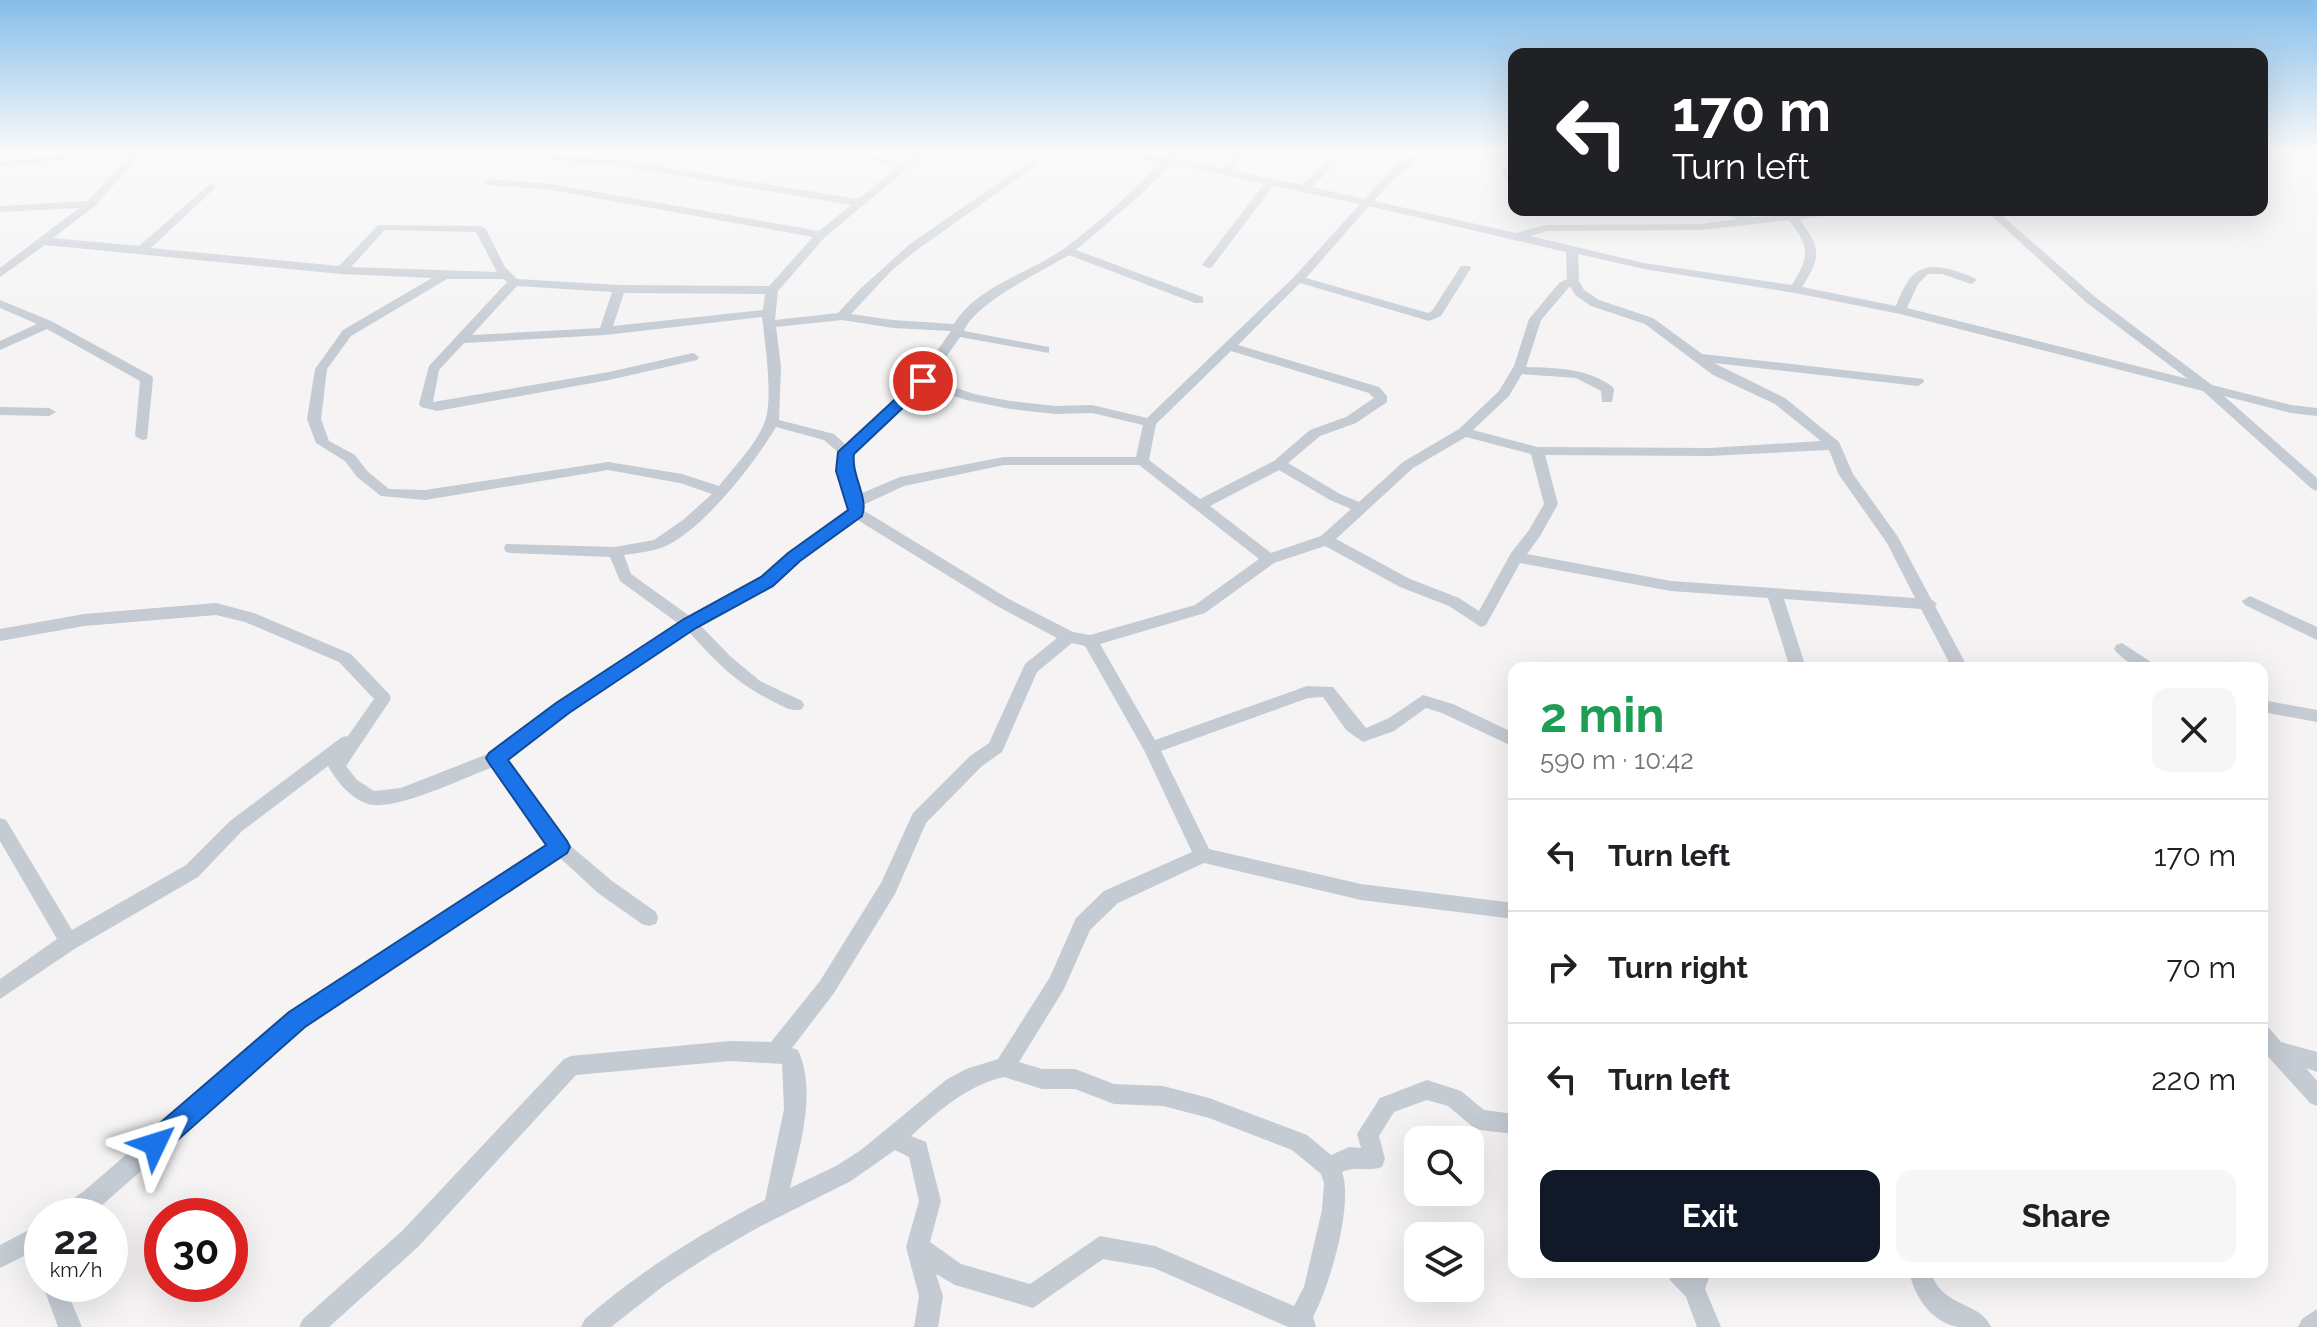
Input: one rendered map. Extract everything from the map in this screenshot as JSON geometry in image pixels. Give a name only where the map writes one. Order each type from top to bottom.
[{"type":"street","points":[[0,274],[81,212]]},
{"type":"street","points":[[143,249],[183,212]]},
{"type":"street","points":[[691,212],[821,235]]},
{"type":"street","points":[[511,548],[615,552],[658,544],[688,523],[722,492],[756,449],[772,422],[775,367],[768,319],[772,290],[821,235],[849,212]]},
{"type":"street","points":[[842,316],[863,290],[962,212]]},
{"type":"street","points":[[1114,212],[1068,251],[987,298],[957,330],[923,381],[846,452],[844,471],[856,507],[1002,602],[1069,637],[1090,641],[1200,609],[1269,559],[1326,540],[1408,465],[1464,432],[1504,393],[1519,370],[1535,319],[1563,285],[1573,281]]},
{"type":"street","points":[[1208,265],[1248,212]]},
{"type":"street","points":[[1142,461],[1150,423],[1298,279],[1356,212]]},
{"type":"street","points":[[1406,212],[1644,266],[1795,289],[1900,310],[2203,384],[2291,409],[2317,412]]},
{"type":"street","points":[[1738,216],[1755,223]]},
{"type":"street","points":[[1515,238],[1546,228],[1701,227],[1806,216]]},
{"type":"street","points":[[1997,216],[2091,300],[2203,384],[2317,486]]},
{"type":"street","points":[[1793,218],[1813,250],[1813,260],[1795,289]]},
{"type":"street","points":[[341,271],[382,227],[480,229],[500,268],[510,279]]},
{"type":"street","points":[[44,241],[341,271],[510,279],[619,289],[772,290]]},
{"type":"street","points":[[1068,251],[1199,300]]},
{"type":"street","points":[[1572,251],[1573,281],[1579,292],[1595,303],[1649,321],[1718,372],[1780,401],[1834,445],[1846,475],[1893,541],[1957,662]]},
{"type":"street","points":[[1298,279],[1429,317],[1437,313],[1465,268]]},
{"type":"street","points":[[1900,310],[1913,277],[1925,270],[1937,269],[1971,280]]},
{"type":"street","points":[[442,277],[347,333],[321,369],[314,419],[323,443],[350,458],[362,474],[386,493],[425,495],[608,466],[682,479],[722,492]]},
{"type":"street","points":[[510,279],[433,369],[426,404],[437,407],[609,376],[693,357]]},
{"type":"street","points":[[605,331],[619,289]]},
{"type":"street","points":[[0,304],[47,324],[147,379],[142,436]]},
{"type":"street","points":[[461,339],[842,316],[957,330],[1045,350]]},
{"type":"street","points":[[0,346],[47,324]]},
{"type":"street","points":[[1198,506],[1279,464],[1315,433],[1351,420],[1382,399],[1381,395],[1229,346]]},
{"type":"street","points":[[1699,358],[1918,382]]},
{"type":"street","points":[[1519,370],[1580,374],[1597,380],[1608,390],[1607,399]]},
{"type":"street","points":[[923,381],[971,397],[1010,405],[1092,409],[1150,423]]},
{"type":"street","points":[[0,411],[49,412]]},
{"type":"street","points":[[772,422],[829,437],[846,452]]},
{"type":"street","points":[[1464,432],[1537,451],[1710,452],[1834,445]]},
{"type":"street","points":[[1326,540],[1405,583],[1454,602],[1481,621],[1516,557],[1535,533],[1551,504],[1537,451]]},
{"type":"street","points":[[0,635],[84,620],[172,610],[216,609],[249,617],[345,658],[383,698],[337,766],[351,785],[372,798],[402,795],[496,758],[563,708],[690,624],[767,582],[856,507],[900,482],[1004,461],[1142,461],[1269,559]]},
{"type":"street","points":[[1279,464],[1335,497],[1362,508]]},
{"type":"street","points":[[615,552],[625,577],[690,624],[724,660],[754,685],[796,705]]},
{"type":"street","points":[[1516,557],[1671,586],[1929,604]]},
{"type":"street","points":[[1775,595],[1796,662]]},
{"type":"street","points":[[2250,601],[2317,634]]},
{"type":"street","points":[[776,1052],[827,987],[888,888],[919,818],[976,761],[996,747],[1031,668],[1069,637]]},
{"type":"street","points":[[1090,641],[1151,748],[1203,855]]},
{"type":"street","points":[[2122,649],[2140,662]]},
{"type":"street","points":[[1151,748],[1307,692],[1327,691],[1363,735],[1381,731],[1403,719],[1423,701],[1447,708],[1508,737]]},
{"type":"street","points":[[2268,707],[2317,716]]},
{"type":"street","points":[[0,990],[69,942],[192,871],[236,826],[362,732]]},
{"type":"street","points":[[496,758],[560,847],[605,887],[649,918]]},
{"type":"street","points":[[0,825],[69,942]]},
{"type":"street","points":[[93,1198],[297,1020],[560,847]]},
{"type":"street","points":[[1004,1067],[1057,983],[1083,924],[1111,897],[1203,855],[1361,892],[1508,910]]},
{"type":"street","points":[[2269,1042],[2317,1062]]},
{"type":"street","points":[[2269,1042],[2317,1096]]},
{"type":"street","points":[[311,1327],[410,1239],[571,1066],[730,1051],[776,1052],[791,1057],[796,1070],[790,1131],[775,1206]]},
{"type":"street","points":[[593,1327],[633,1291],[680,1260],[775,1206],[851,1170],[895,1139],[971,1076],[1004,1067],[1042,1079],[1075,1079],[1114,1094],[1163,1096],[1209,1108],[1299,1142],[1329,1167],[1335,1183],[1333,1210],[1315,1290],[1302,1324],[1155,1257],[1100,1247],[1033,1296],[955,1274],[917,1247]]},
{"type":"street","points":[[1329,1167],[1349,1158],[1374,1159],[1368,1134],[1387,1105],[1427,1090],[1454,1098],[1480,1120],[1508,1123]]},
{"type":"street","points":[[895,1139],[918,1150],[930,1201],[917,1247],[931,1296],[926,1327]]},
{"type":"street","points":[[0,1257],[24,1249]]},
{"type":"street","points":[[1690,1278],[1713,1326]]},
{"type":"street","points":[[1921,1278],[1923,1289],[1937,1304],[1979,1327]]},
{"type":"street","points":[[60,1302],[70,1327]]},
{"type":"street","points":[[2310,1327],[2317,1321]]},
{"type":"route","points":[[155,1144],[297,1020],[560,847],[496,758],[563,708],[690,624],[767,582],[794,557],[856,512],[856,502],[844,471],[846,452],[923,381]]}]
